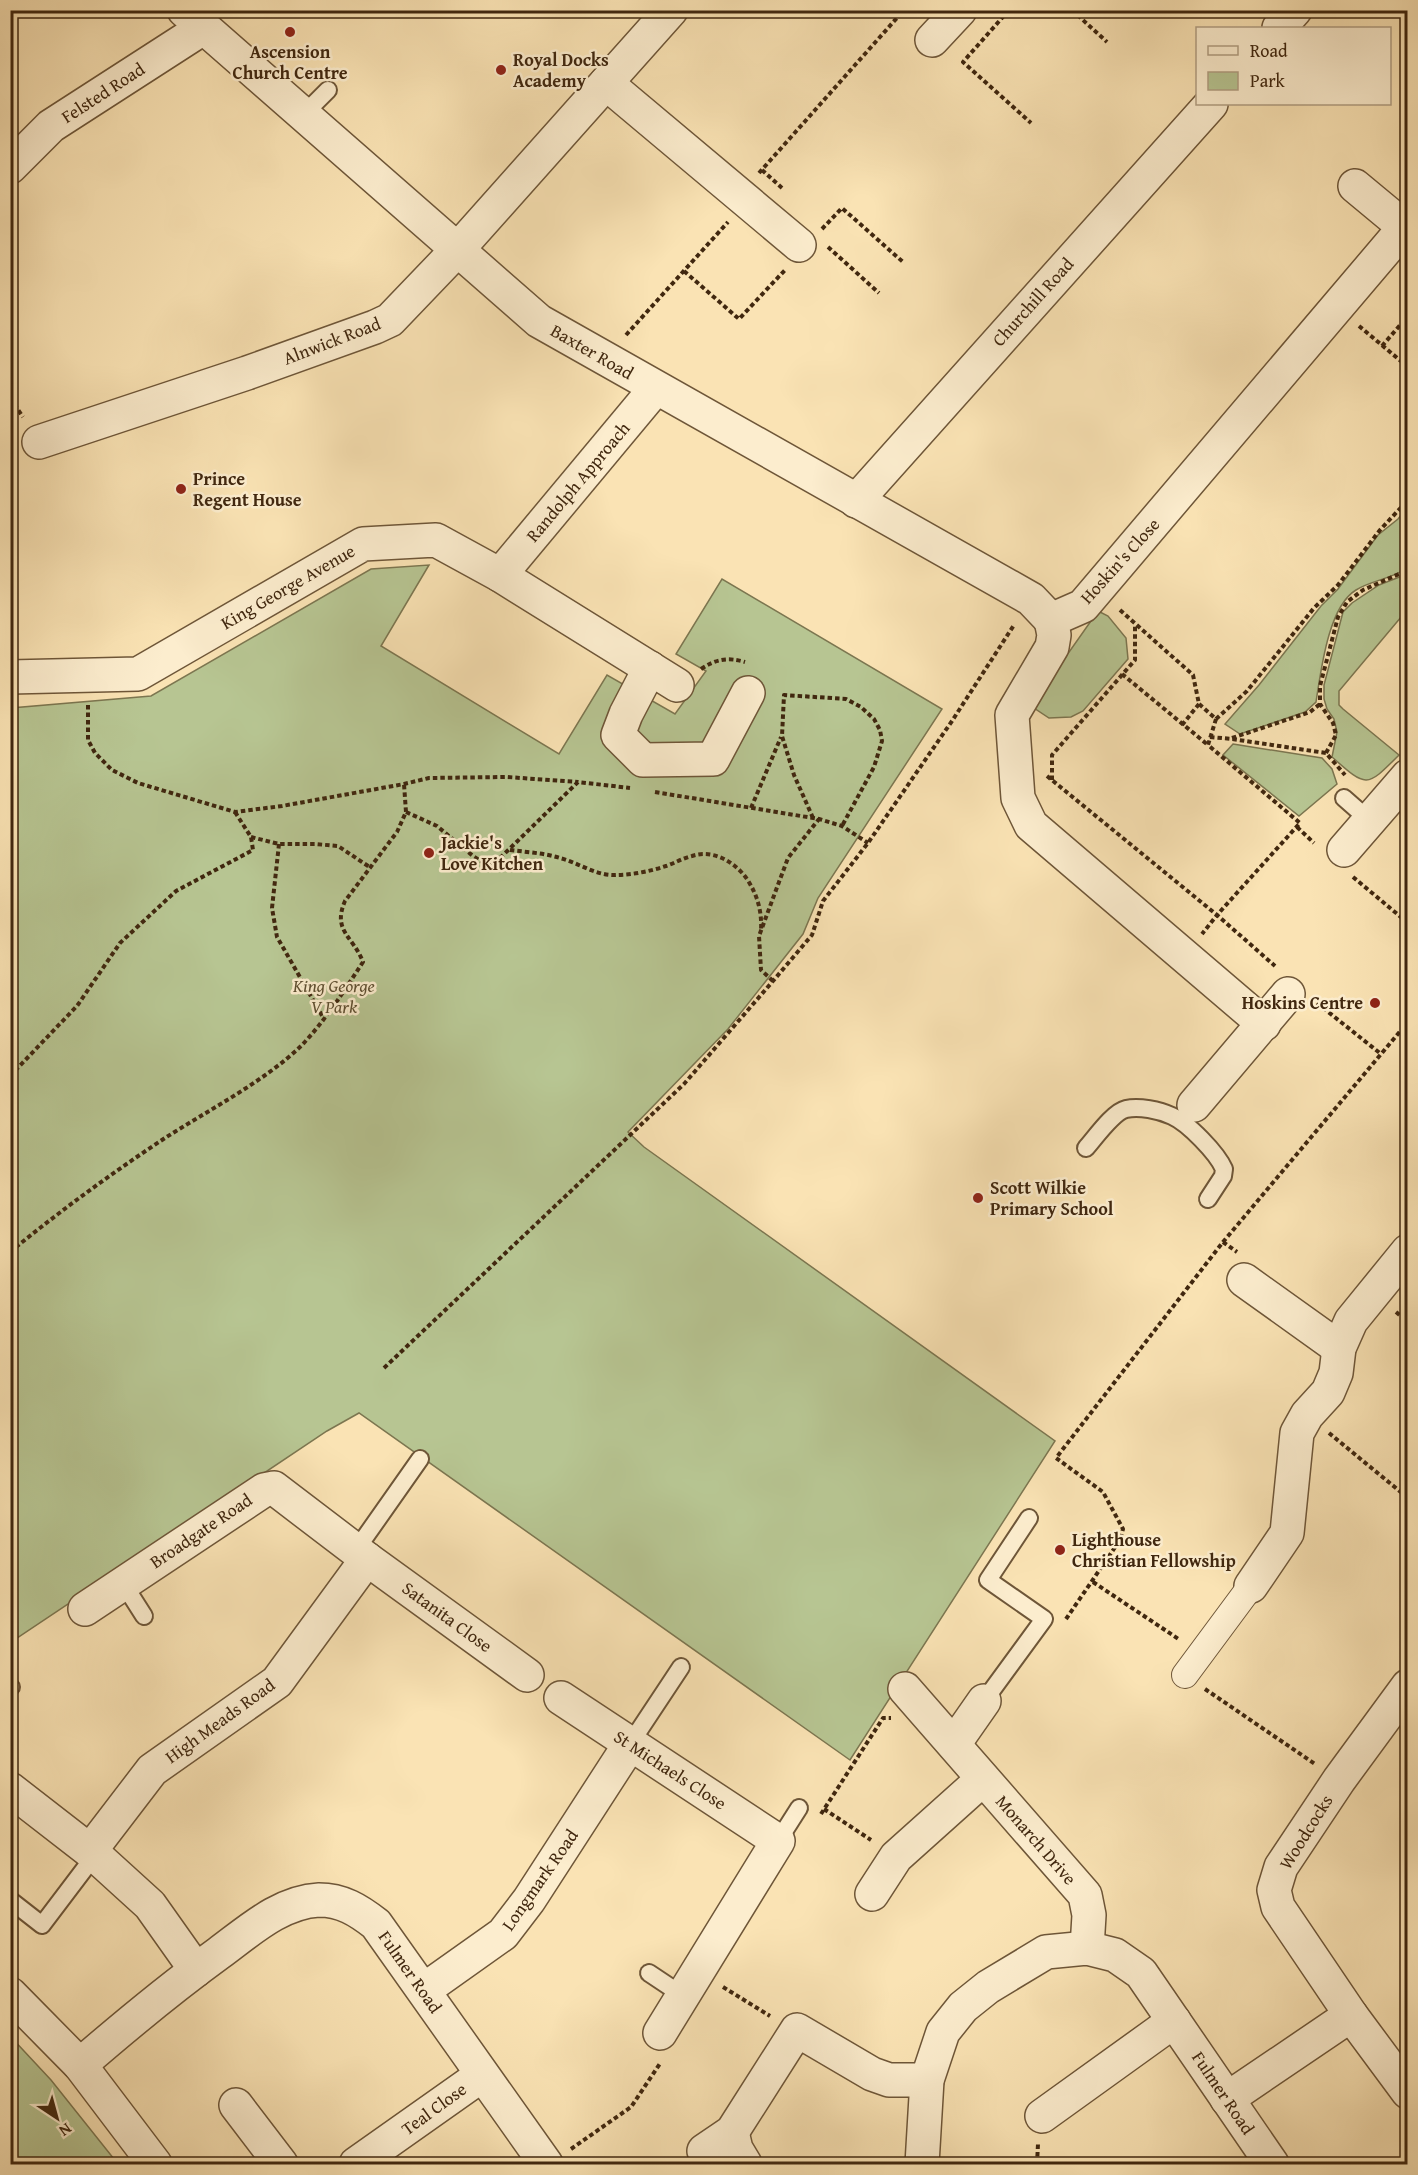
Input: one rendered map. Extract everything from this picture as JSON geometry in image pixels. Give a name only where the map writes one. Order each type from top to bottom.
[{"type":"street","name":"Alnwick Road","points":[[39,442],[248,373],[390,320],[458,249],[671,10]]},
{"type":"street","points":[[932,40],[960,10]]},
{"type":"street","points":[[1280,27],[1295,10]]},
{"type":"street","name":"Baxter Road","points":[[193,19],[539,321],[655,389],[856,501],[1041,610]]},
{"type":"street","name":"Felsted Road","points":[[10,167],[51,126],[193,19]]},
{"type":"street","points":[[606,83],[811,244]]},
{"type":"street","name":"Churchill Road","points":[[856,501],[1210,105]]},
{"type":"street","name":"Hoskin's Close","points":[[1041,610],[1083,606],[1406,228],[1356,186]]},
{"type":"street","name":"Randolph Approach","points":[[501,575],[655,389]]},
{"type":"street","name":"King George Avenue","points":[[10,677],[138,674],[363,544],[436,540],[501,575],[677,685]]},
{"type":"street","points":[[1041,610],[1054,635],[1052,647],[1012,715],[1018,798],[1031,825],[1264,1024]]},
{"type":"street","points":[[650,668],[626,714],[618,735],[643,760],[713,759],[748,693]]},
{"type":"street","points":[[1344,850],[1407,776]]},
{"type":"street","points":[[1187,1114],[1293,987]]},
{"type":"street","points":[[1185,1675],[1287,1533],[1298,1433],[1307,1415],[1328,1392],[1336,1373],[1339,1348],[1351,1321],[1407,1251]]},
{"type":"street","points":[[1244,1280],[1339,1348]]},
{"type":"street","name":"Broadgate Road","points":[[85,1609],[264,1490],[274,1488],[361,1554]]},
{"type":"street","name":"Satanita Close","points":[[361,1554],[526,1675]]},
{"type":"street","name":"High Meads Road","points":[[93,1853],[152,1770],[277,1682],[361,1554]]},
{"type":"street","name":"Monarch Drive","points":[[905,1689],[1085,1895],[1089,1915],[1087,1948]]},
{"type":"street","name":"St Michaels Close","points":[[561,1698],[778,1841]]},
{"type":"street","points":[[954,1744],[984,1701]]},
{"type":"street","name":"Woodcocks","points":[[1402,1705],[1339,1780],[1281,1868],[1274,1890],[1278,1908],[1407,2092]]},
{"type":"street","name":"Longmark Road","points":[[424,1990],[503,1934],[529,1900],[630,1744]]},
{"type":"street","points":[[872,1894],[896,1857],[983,1779]]},
{"type":"street","points":[[10,1789],[93,1853],[150,1905],[196,1970]]},
{"type":"street","points":[[662,2045],[682,1995],[778,1841]]},
{"type":"street","name":"Fulmer Road","points":[[80,2065],[172,1987],[272,1915],[294,1905],[317,1900],[339,1901],[356,1909],[376,1924],[482,2074],[556,2159]]},
{"type":"street","name":"Fulmer Road","points":[[922,2164],[927,2080],[943,2032],[971,2000],[1046,1952],[1087,1948],[1115,1955],[1141,1973],[1272,2164]]},
{"type":"street","points":[[10,1994],[80,2065],[155,2164]]},
{"type":"street","points":[[1227,2099],[1351,2015]]},
{"type":"street","points":[[1042,2116],[1174,2021]]},
{"type":"street","points":[[704,2151],[732,2132],[797,2030],[872,2074],[889,2080],[927,2080]]},
{"type":"street","name":"Teal Close","points":[[356,2164],[482,2074]]},
{"type":"street","points":[[236,2104],[281,2164]]},
{"type":"street","points":[[732,2132],[736,2149],[745,2164]]},
{"type":"lane","points":[[304,114],[328,90]]},
{"type":"lane","points":[[1344,798],[1369,820]]},
{"type":"lane","points":[[1086,1148],[1116,1114],[1125,1109],[1148,1109],[1173,1116],[1187,1114],[1224,1169],[1208,1198]]},
{"type":"lane","points":[[361,1554],[420,1459]]},
{"type":"lane","points":[[984,1701],[1044,1619],[988,1580],[1029,1518]]},
{"type":"lane","points":[[123,1583],[144,1616]]},
{"type":"lane","points":[[630,1744],[681,1667]]},
{"type":"lane","points":[[778,1841],[799,1808]]},
{"type":"lane","points":[[10,1900],[42,1925],[93,1853]]},
{"type":"lane","points":[[649,1973],[682,1995]]},
{"type":"path","points":[[1009,10],[963,62],[1031,123]]},
{"type":"path","points":[[1072,10],[1107,42]]},
{"type":"path","points":[[842,208],[903,262]]},
{"type":"path","points":[[811,244],[879,292]]},
{"type":"path","points":[[684,271],[739,319]]},
{"type":"path","points":[[1337,309],[1407,367]]},
{"type":"path","points":[[1382,346],[1407,316]]},
{"type":"path","points":[[1208,745],[1216,719],[1247,691],[1314,608],[1338,585],[1380,530],[1407,500]]},
{"type":"path","points":[[1326,753],[1336,735],[1333,723],[1320,704],[1320,686],[1338,616],[1347,602],[1363,590],[1407,570]]},
{"type":"path","points":[[1096,590],[1193,675],[1199,704],[1216,719]]},
{"type":"path","points":[[384,1368],[684,1084],[812,935],[823,901],[868,843],[952,721],[1041,610]]},
{"type":"path","points":[[1052,781],[1052,755],[1135,660],[1135,624]]},
{"type":"path","points":[[1122,674],[1300,823],[1217,915]]},
{"type":"path","points":[[87,675],[88,740],[95,753],[112,770],[138,783],[236,812],[282,806],[429,778],[507,777],[578,782],[640,790]]},
{"type":"path","points":[[816,818],[794,775],[782,736],[784,695],[846,699],[861,707],[874,718],[880,730],[882,741],[874,766],[842,826]]},
{"type":"path","points":[[1182,725],[1199,704]]},
{"type":"path","points":[[1232,739],[1310,712],[1320,704]]},
{"type":"path","points":[[751,808],[782,736]]},
{"type":"path","points":[[1210,737],[1326,753],[1346,777]]},
{"type":"path","points":[[1013,749],[1217,915],[1293,987],[1381,1054]]},
{"type":"path","points":[[406,812],[437,826],[487,865],[496,862],[578,782]]},
{"type":"path","points":[[10,1251],[55,1215],[163,1139],[260,1078],[300,1047],[324,1019],[363,962],[358,949],[341,926],[340,914],[345,901],[397,832],[406,812],[404,784]]},
{"type":"path","points":[[651,792],[816,818],[842,826],[868,843]]},
{"type":"path","points":[[10,1076],[77,1006],[120,943],[176,891],[253,850],[252,837],[236,812]]},
{"type":"path","points":[[773,981],[761,970],[759,936],[788,858],[816,818]]},
{"type":"path","points":[[252,837],[279,844],[338,846],[371,868]]},
{"type":"path","points":[[279,844],[272,908],[277,937],[324,1019]]},
{"type":"path","points":[[509,850],[559,857],[600,874],[618,875],[664,866],[704,853],[718,856],[732,864],[745,876],[755,892],[760,908],[761,932]]},
{"type":"path","points":[[1120,1540],[1122,1529],[1103,1492],[1056,1458],[1223,1242],[1407,1022]]},
{"type":"path","points":[[1307,1415],[1407,1498]]},
{"type":"path","points":[[1093,1582],[1200,1653]]},
{"type":"path","points":[[1185,1675],[1322,1769]]},
{"type":"path","points":[[896,1857],[824,1809],[883,1718],[892,1718],[896,1715],[895,1707],[905,1689]]},
{"type":"path","points":[[718,1984],[765,2014],[797,2030]]},
{"type":"path","points":[[556,2159],[631,2107],[662,2045]]},
{"type":"green space","points":[[1407,508],[1407,568],[1362,587],[1346,598],[1332,625],[1327,641],[1316,702],[1305,712],[1240,734],[1225,724],[1321,606],[1338,589],[1378,535],[1398,519]]},
{"type":"green space","name":"King George V Park","points":[[429,565],[381,646],[559,754],[607,675],[675,714],[706,671],[676,654],[722,579],[942,709],[818,898],[803,934],[728,1029],[628,1132],[644,1147],[1055,1441],[850,1760],[359,1413],[327,1431],[11,1642],[11,708],[151,696],[371,569]]},
{"type":"green space","points":[[1407,574],[1407,610],[1339,691],[1339,705],[1399,755],[1380,774],[1366,780],[1360,779],[1332,757],[1337,732],[1334,719],[1324,699],[1324,685],[1343,612],[1352,603],[1379,585]]},
{"type":"green space","points":[[1098,611],[1108,616],[1126,638],[1128,659],[1083,711],[1071,717],[1049,718],[1031,706]]},
{"type":"green space","points":[[1233,744],[1322,758],[1332,769],[1337,784],[1299,816],[1223,755]]},
{"type":"green space","points":[[10,2036],[51,2080],[118,2164],[11,2164]]},
{"type":"place","name":"Ascension Church Centre","points":[[290,32]]},
{"type":"place","name":"Royal Docks Academy","points":[[501,70]]},
{"type":"place","name":"Prince Regent House","points":[[181,489]]},
{"type":"place","name":"Jackie's Love Kitchen","points":[[429,853]]},
{"type":"place","name":"Hoskins Centre","points":[[1375,1003]]},
{"type":"place","name":"Scott Wilkie Primary School","points":[[978,1198]]},
{"type":"place","name":"Lighthouse Christian Fellowship","points":[[1060,1550]]}]
